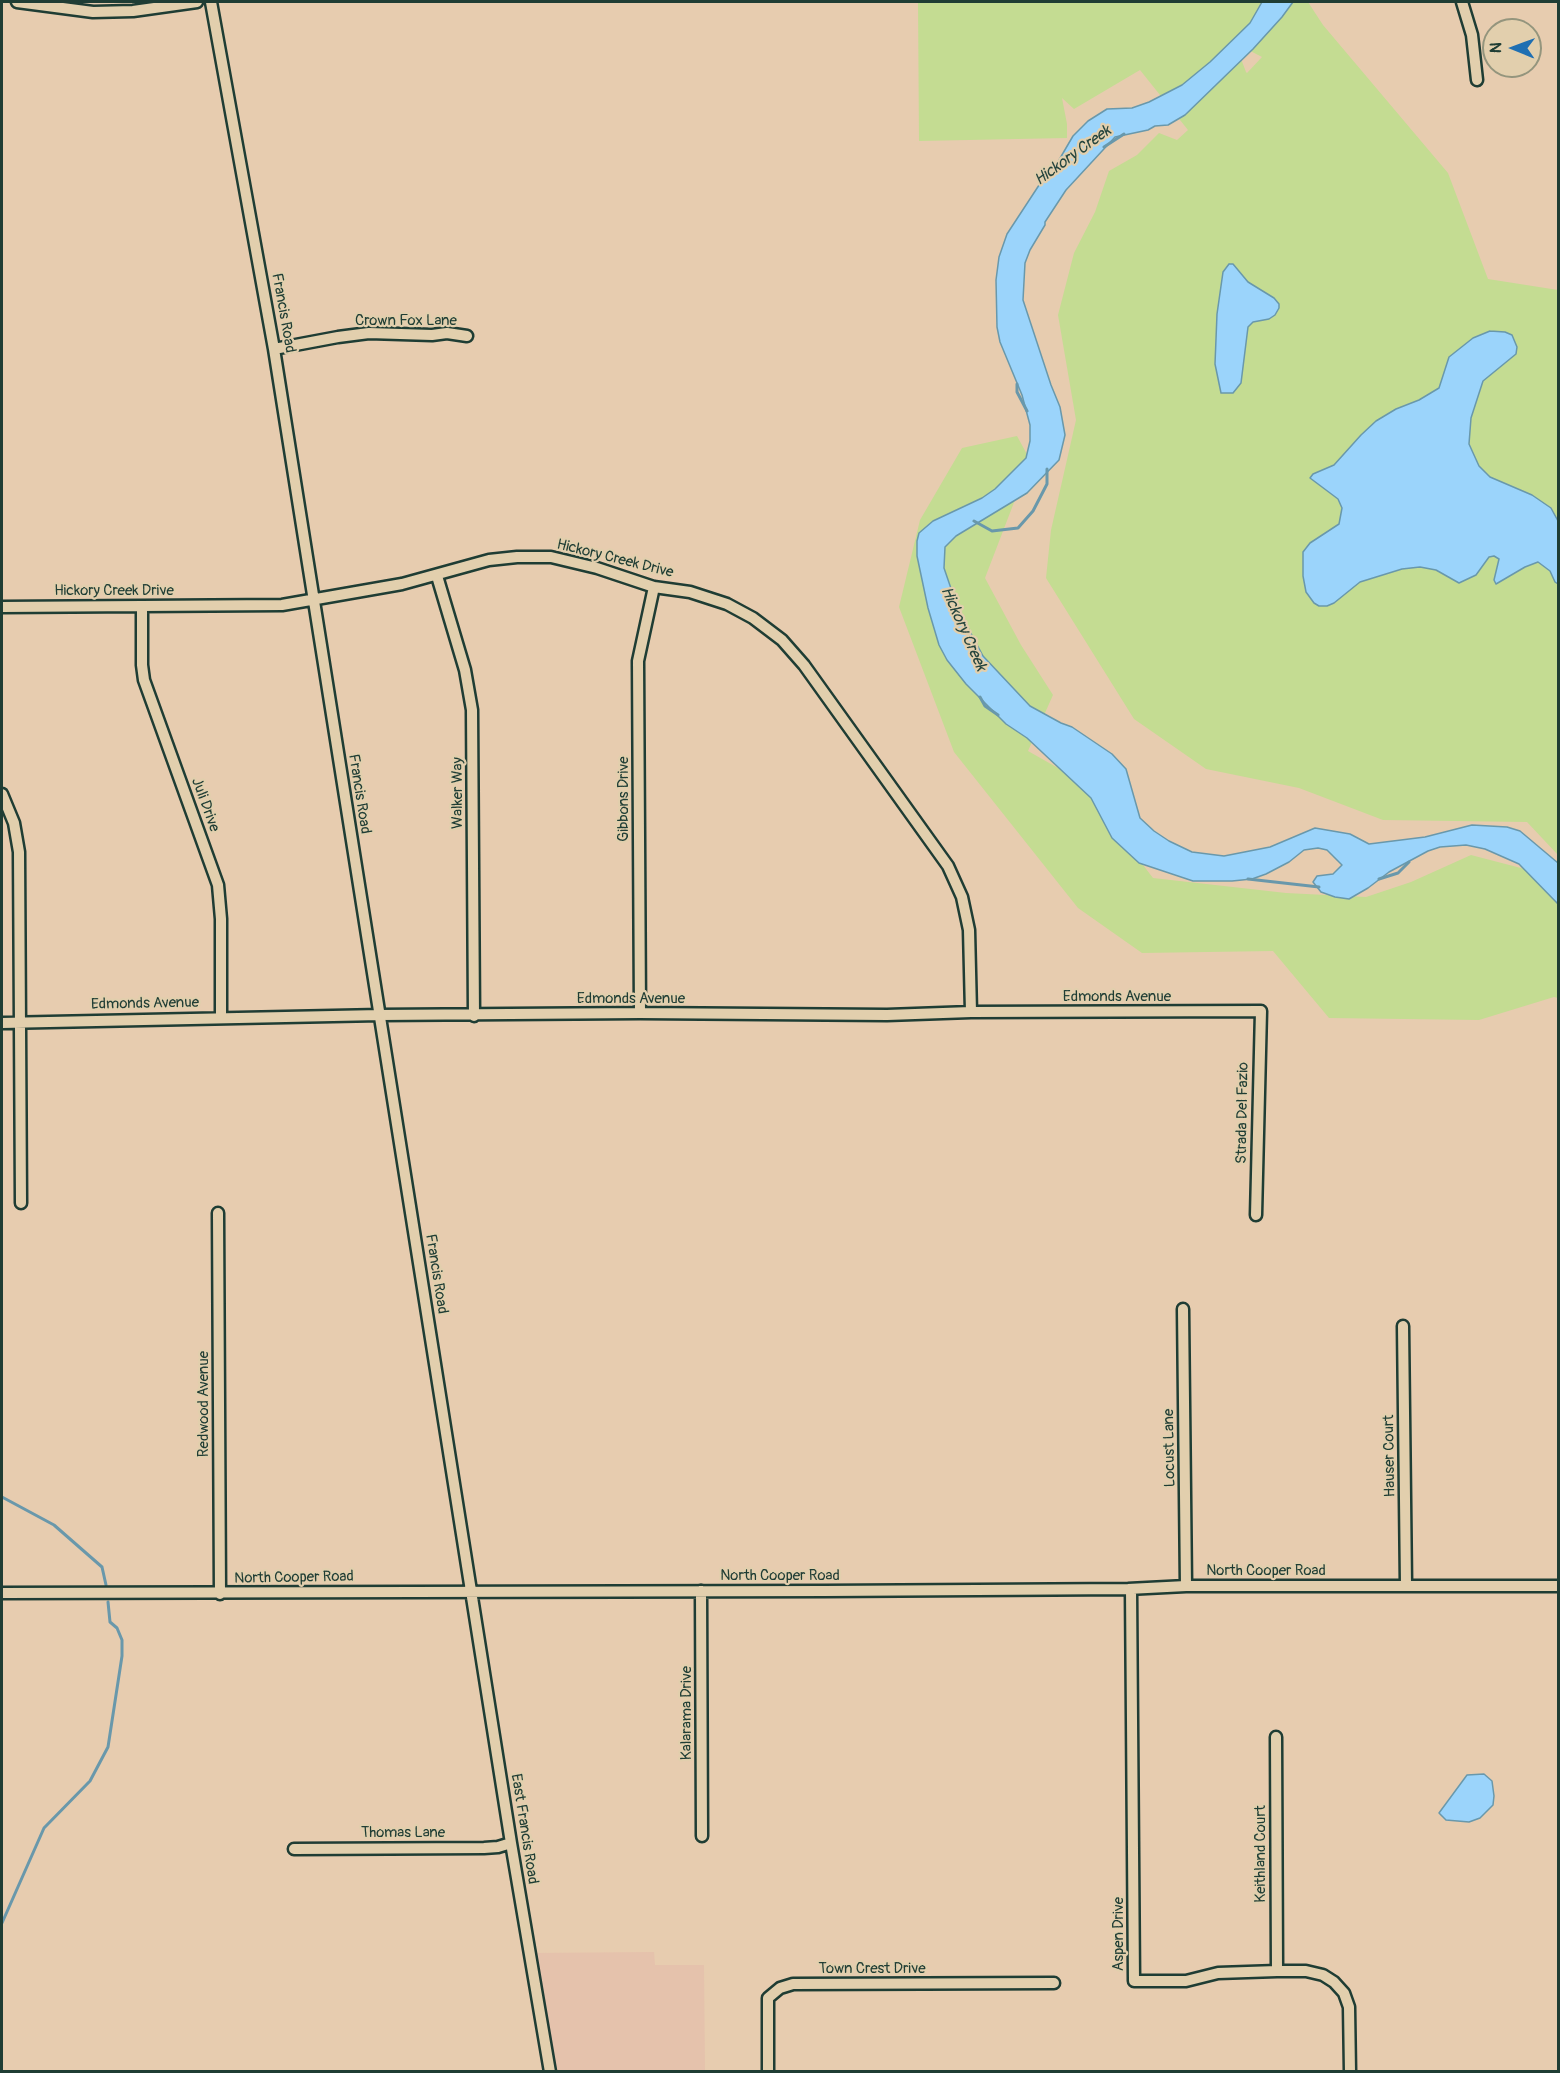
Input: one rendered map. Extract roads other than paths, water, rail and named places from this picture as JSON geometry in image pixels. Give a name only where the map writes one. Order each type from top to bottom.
[{"type":"street","points":[[17,2],[93,12],[133,11],[197,2]]},
{"type":"street","name":"Francis Road","points":[[211,2],[274,350],[471,1592]]},
{"type":"street","points":[[1462,2],[1472,35],[1477,80]]},
{"type":"street","name":"Crown Fox Lane","points":[[274,350],[369,333],[432,335],[447,333],[467,336]]},
{"type":"street","name":"Hickory Creek Drive","points":[[2,607],[282,605],[402,584],[489,560],[517,557],[551,557],[597,568],[654,587],[690,592],[728,604],[753,618],[782,640],[804,665],[948,866],[962,897],[969,930],[971,1012]]},
{"type":"street","name":"Walker Way","points":[[437,576],[465,670],[472,710],[474,1016]]},
{"type":"street","name":"Gibbons Drive","points":[[640,1013],[638,661],[654,587]]},
{"type":"street","name":"Juli Drive","points":[[142,606],[144,680],[218,885],[222,918],[221,1018]]},
{"type":"street","points":[[2,794],[14,823],[19,852],[21,1203]]},
{"type":"street","name":"Edmonds Avenue","points":[[2,1023],[380,1015],[640,1013],[887,1015],[971,1012],[1261,1011]]},
{"type":"street","name":"Strada Del Fazio","points":[[1256,1215],[1261,1011]]},
{"type":"street","name":"Redwood Avenue","points":[[218,1213],[220,1594]]},
{"type":"street","name":"Locust Lane","points":[[1183,1309],[1186,1586]]},
{"type":"street","name":"Hauser Court","points":[[1403,1326],[1406,1585]]},
{"type":"street","name":"North Cooper Road","points":[[2,1593],[220,1594],[1131,1589],[1186,1586],[1558,1586]]},
{"type":"street","name":"Aspen Drive","points":[[1131,1589],[1134,1981],[1186,1981],[1218,1973],[1277,1971],[1306,1971],[1323,1975],[1334,1982],[1344,1993],[1349,2007],[1350,2072]]},
{"type":"street","name":"Kalarama Drive","points":[[701,1591],[702,1836]]},
{"type":"street","name":"East Francis Road","points":[[471,1592],[550,2072]]},
{"type":"street","name":"Keithland Court","points":[[1276,1737],[1277,1971]]},
{"type":"street","name":"Thomas Lane","points":[[294,1849],[484,1848],[511,1843]]},
{"type":"street","name":"Town Crest Drive","points":[[768,2072],[768,1998],[780,1988],[793,1984],[1054,1983]]},
{"type":"water","points":[[1262,2],[1293,2],[1253,49],[1185,115],[1168,125],[1155,126],[1148,130],[1115,137],[1066,190],[1045,222],[1025,263],[1023,300],[1060,407],[1065,435],[1059,460],[1027,493],[956,536],[945,547],[944,568],[958,609],[983,656],[1030,706],[1072,727],[1112,754],[1126,769],[1140,818],[1169,841],[1192,852],[1224,856],[1270,847],[1315,828],[1350,834],[1369,844],[1425,837],[1472,825],[1507,827],[1520,831],[1558,863],[1558,904],[1519,864],[1485,849],[1466,845],[1440,847],[1428,851],[1389,872],[1349,899],[1321,892],[1313,882],[1317,876],[1333,874],[1342,865],[1327,850],[1318,848],[1304,850],[1289,862],[1266,874],[1252,879],[1232,881],[1193,881],[1139,863],[1112,838],[1091,798],[1027,738],[1006,724],[966,684],[947,660],[939,645],[917,556],[919,533],[933,521],[982,498],[995,489],[1026,458],[1030,441],[1030,425],[1022,395],[1000,342],[997,327],[996,280],[999,257],[1007,234],[1073,136],[1088,121],[1107,109],[1132,108],[1182,85],[1210,62],[1250,23]]},
{"type":"water","points":[[1229,264],[1233,264],[1248,282],[1274,298],[1279,308],[1269,319],[1253,322],[1248,327],[1241,383],[1233,393],[1221,393],[1215,364],[1217,314],[1223,272]]},
{"type":"water","points":[[1490,331],[1512,335],[1517,347],[1516,354],[1483,381],[1471,418],[1469,444],[1479,466],[1490,477],[1532,495],[1551,508],[1558,521],[1558,584],[1550,571],[1538,562],[1496,584],[1494,580],[1499,559],[1494,556],[1489,557],[1476,575],[1459,583],[1436,570],[1420,567],[1402,569],[1360,582],[1327,606],[1314,603],[1306,592],[1303,552],[1310,543],[1339,524],[1342,508],[1338,499],[1310,478],[1313,474],[1334,465],[1376,421],[1439,388],[1449,357],[1473,338]]},
{"type":"water","points":[[1484,1774],[1492,1781],[1493,1805],[1480,1818],[1469,1822],[1446,1820],[1439,1813],[1467,1775]]},
{"type":"waterway","name":"Hickory Creek","points":[[1104,147],[1124,134]]},
{"type":"waterway","name":"Hickory Creek","points":[[1017,384],[1017,392],[1027,411]]},
{"type":"waterway","name":"Hickory Creek","points":[[974,521],[992,531],[1018,528],[1033,511],[1047,484],[1047,469]]},
{"type":"waterway","name":"Hickory Creek","points":[[980,697],[985,706],[998,715]]},
{"type":"waterway","name":"Hickory Creek","points":[[1379,879],[1398,873],[1409,862]]},
{"type":"waterway","name":"Hickory Creek","points":[[1248,879],[1319,887]]},
{"type":"waterway","points":[[2,1497],[54,1525],[102,1567],[106,1585]]},
{"type":"waterway","points":[[2,1923],[44,1828],[90,1781],[108,1747],[122,1656],[122,1640],[117,1628],[110,1622],[108,1602]]}]
